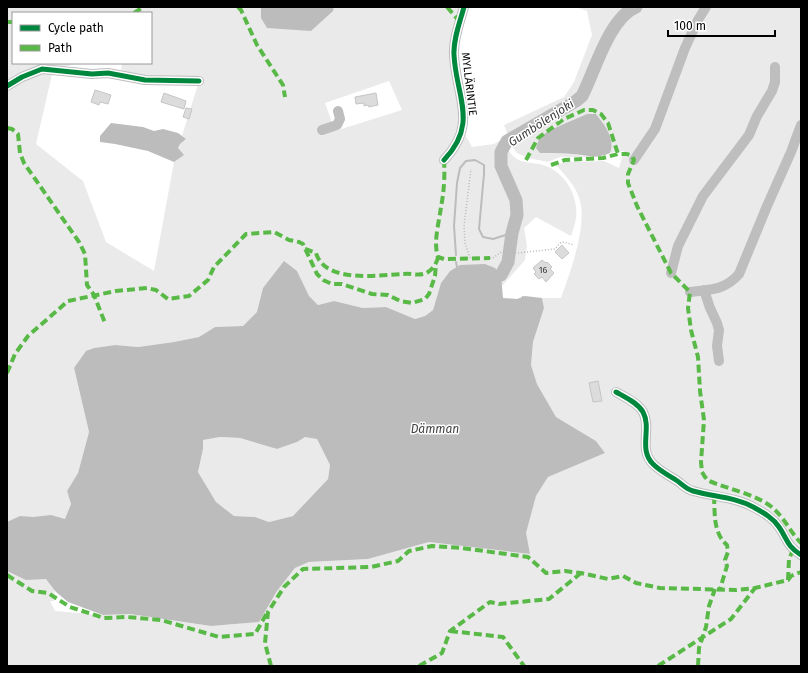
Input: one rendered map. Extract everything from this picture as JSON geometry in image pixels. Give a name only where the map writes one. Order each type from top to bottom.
[{"type":"street","name":"MYLLÄRINTIE","points":[[444,160],[462,132],[464,120],[454,56],[454,43],[464,7]]},
{"type":"street","points":[[634,160],[655,129],[685,48],[706,7]]},
{"type":"street","points":[[671,273],[678,246],[702,196],[749,134],[757,116],[772,91],[775,82],[775,67]]},
{"type":"street","points":[[7,86],[22,77],[42,69],[92,74],[108,73],[145,80],[199,81]]},
{"type":"street","points":[[322,130],[337,125],[340,119],[338,111]]},
{"type":"street","points":[[690,292],[723,287],[739,274],[801,125]]},
{"type":"street","points":[[704,290],[719,330],[717,346],[719,361]]},
{"type":"street","points":[[616,392],[626,397],[643,412],[645,420],[645,448],[647,456],[653,464],[677,481],[684,488],[738,501],[766,514],[780,528],[790,546],[801,555]]},
{"type":"path","points":[[470,258],[465,243],[464,226],[471,169]]},
{"type":"path","points":[[490,258],[493,258],[501,252],[518,253],[554,249],[564,242],[574,245]]},
{"type":"path","points":[[521,306],[523,295]]},
{"type":"shaded area","points":[[7,7],[261,7],[261,18],[333,11],[334,7],[461,7],[457,22],[460,118],[454,152],[466,136],[472,147],[494,144],[504,138],[510,153],[517,159],[524,162],[543,165],[558,173],[569,186],[575,202],[576,218],[571,236],[536,217],[524,228],[527,246],[525,260],[501,287],[500,275],[460,265],[450,271],[441,283],[433,310],[425,316],[415,319],[386,307],[363,308],[334,301],[318,305],[309,297],[297,271],[263,288],[258,312],[243,326],[215,327],[199,337],[174,342],[138,347],[115,345],[94,348],[74,369],[89,432],[78,473],[67,491],[71,504],[65,520],[61,518],[7,542]],"holes":[[[12,12],[152,12],[152,64],[122,64],[121,70],[145,80],[199,81],[182,136],[186,139],[180,144],[178,149],[183,155],[174,162],[154,271],[106,242],[83,181],[36,144],[53,70],[74,64],[12,64]],[[389,81],[402,110],[335,131],[325,103]]]},
{"type":"shaded area","points":[[575,7],[801,7],[801,666],[7,666],[7,562],[57,559],[54,601],[50,601],[55,611],[103,615],[130,614],[211,626],[259,622],[277,591],[295,568],[310,562],[368,559],[429,542],[530,554],[525,534],[536,496],[548,477],[605,453],[596,441],[556,417],[537,384],[531,365],[533,342],[544,308],[542,298],[561,298],[569,276],[581,224],[582,212],[576,191],[556,165],[566,162],[604,161],[619,168],[624,151],[610,153],[610,137],[606,127],[596,114],[540,153],[575,154],[592,157],[560,157],[548,162],[528,158],[517,153],[512,146],[504,125],[564,97],[574,82],[592,35],[587,11]]},
{"type":"shaded area","points":[[305,436],[317,439],[330,465],[328,479],[293,516],[269,522],[255,517],[234,516],[216,502],[198,472],[203,449],[203,440],[220,437],[240,438],[277,449],[297,442]]},
{"type":"water","points":[[261,7],[334,7],[333,11],[311,31],[267,28],[261,18]]},
{"type":"water","points":[[587,114],[596,114],[606,127],[611,142],[610,153],[600,156],[592,156],[540,153],[536,148],[539,139],[548,131]]},
{"type":"water","points":[[111,123],[143,127],[154,131],[163,129],[178,133],[186,139],[178,148],[184,155],[174,162],[148,151],[100,142],[100,136]]},
{"type":"water","name":"Dämman","points":[[284,261],[297,271],[309,296],[318,305],[334,301],[363,308],[386,307],[415,319],[425,316],[433,310],[441,283],[450,271],[460,265],[485,264],[495,268],[501,275],[503,298],[517,299],[525,296],[542,298],[544,308],[533,342],[531,365],[537,384],[556,417],[596,441],[605,453],[548,477],[536,496],[526,533],[530,554],[429,542],[368,559],[309,562],[295,568],[277,591],[259,622],[211,626],[130,614],[103,615],[68,602],[56,592],[46,579],[26,580],[7,571],[7,522],[20,516],[33,517],[51,515],[65,519],[71,504],[67,491],[78,473],[89,432],[74,368],[86,351],[94,348],[115,345],[138,347],[174,342],[199,337],[215,327],[243,326],[257,312],[263,288]],"holes":[[[220,437],[240,438],[277,449],[297,442],[305,437],[317,439],[330,465],[328,479],[293,516],[269,522],[255,517],[234,516],[216,502],[198,472],[203,449],[203,440]]]},
{"type":"building","points":[[95,90],[111,95],[108,104],[100,102],[99,105],[91,102]]},
{"type":"building","points":[[164,93],[186,101],[184,109],[161,102]]},
{"type":"building","points":[[376,93],[378,105],[369,107],[368,105],[364,106],[364,103],[356,104],[355,97]]},
{"type":"building","points":[[186,108],[192,109],[189,119],[183,117]]},
{"type":"building","points":[[562,245],[569,253],[562,259],[555,252]]},
{"type":"building","points":[[542,260],[546,263],[547,262],[552,267],[550,269],[554,273],[546,282],[542,277],[539,279],[534,274],[536,272],[533,268]]},
{"type":"building","points":[[598,381],[602,401],[593,402],[589,383]]},
{"type":"waterway","name":"Gumbölenjoki","points":[[501,275],[508,262],[512,233],[517,215],[516,200],[501,166],[501,152],[507,141],[576,101],[582,96],[610,33],[626,13],[636,7]]},
{"type":"waterway","points":[[456,255],[454,226],[457,183],[460,168],[466,161],[475,160],[484,165],[479,229],[483,237],[493,239],[512,233]]},
{"type":"waterway","points":[[456,262],[457,267]]},
{"type":"marked path","points":[[136,12],[143,7]]},
{"type":"marked path","points":[[238,7],[241,10],[257,45],[283,85],[285,97]]},
{"type":"marked path","points":[[447,7],[460,22]]},
{"type":"marked path","points":[[7,22],[12,22]]},
{"type":"marked path","points":[[526,160],[538,138],[564,119],[584,110],[593,110],[601,114],[608,123],[618,154]]},
{"type":"marked path","points":[[7,128],[12,129],[18,134],[20,153],[24,163],[79,242],[85,254],[87,285],[94,295],[105,323]]},
{"type":"marked path","points":[[551,165],[565,160],[603,158],[618,154],[627,154],[632,156],[634,160],[628,174],[628,183],[637,206],[671,273],[690,292],[688,308],[691,330],[698,357],[700,391],[704,420],[701,462],[702,472],[709,481],[752,496],[768,504],[778,513],[801,543]]},
{"type":"marked path","points":[[444,160],[444,189],[436,239],[438,257],[444,259],[490,258]]},
{"type":"marked path","points":[[7,373],[15,354],[28,336],[68,301],[116,291],[147,288],[156,290],[168,299],[189,296],[208,280],[214,267],[246,234],[274,232],[289,240],[303,244],[317,274],[323,280],[332,284],[342,284],[372,294],[388,295],[400,301],[412,303],[425,299],[429,294],[435,276],[436,264]]},
{"type":"marked path","points":[[305,249],[316,253],[321,263],[330,270],[341,274],[354,276],[422,274],[432,269],[436,264],[438,257]]},
{"type":"marked path","points":[[714,496],[717,529],[722,540],[727,545],[728,552],[725,560],[727,566],[720,589]]},
{"type":"marked path","points":[[271,666],[265,643],[268,612],[284,587],[303,569],[371,567],[398,561],[409,551],[432,546],[462,548],[528,557],[546,573],[565,571],[608,579],[623,576],[636,583],[660,588],[736,590],[755,588],[788,580],[791,576],[801,572]]},
{"type":"marked path","points":[[788,580],[789,559],[793,550]]},
{"type":"marked path","points":[[419,666],[442,653],[450,631],[490,602],[499,604],[549,599],[581,573]]},
{"type":"marked path","points":[[7,575],[32,591],[48,593],[70,607],[104,618],[127,617],[161,620],[219,637],[255,634],[267,613]]},
{"type":"marked path","points":[[658,666],[731,619],[755,588]]},
{"type":"marked path","points":[[698,666],[699,648],[706,627],[709,606],[715,589]]},
{"type":"marked path","points":[[450,631],[503,637],[524,666]]},
{"type":"cycle path","points":[[444,160],[455,147],[461,134],[463,122],[463,109],[454,49],[457,31],[464,7]]},
{"type":"cycle path","points":[[7,86],[22,77],[42,69],[92,74],[108,73],[145,80],[199,81]]},
{"type":"cycle path","points":[[616,392],[635,403],[643,412],[646,425],[646,452],[653,464],[686,488],[748,504],[762,512],[777,524],[790,545],[801,555]]}]
